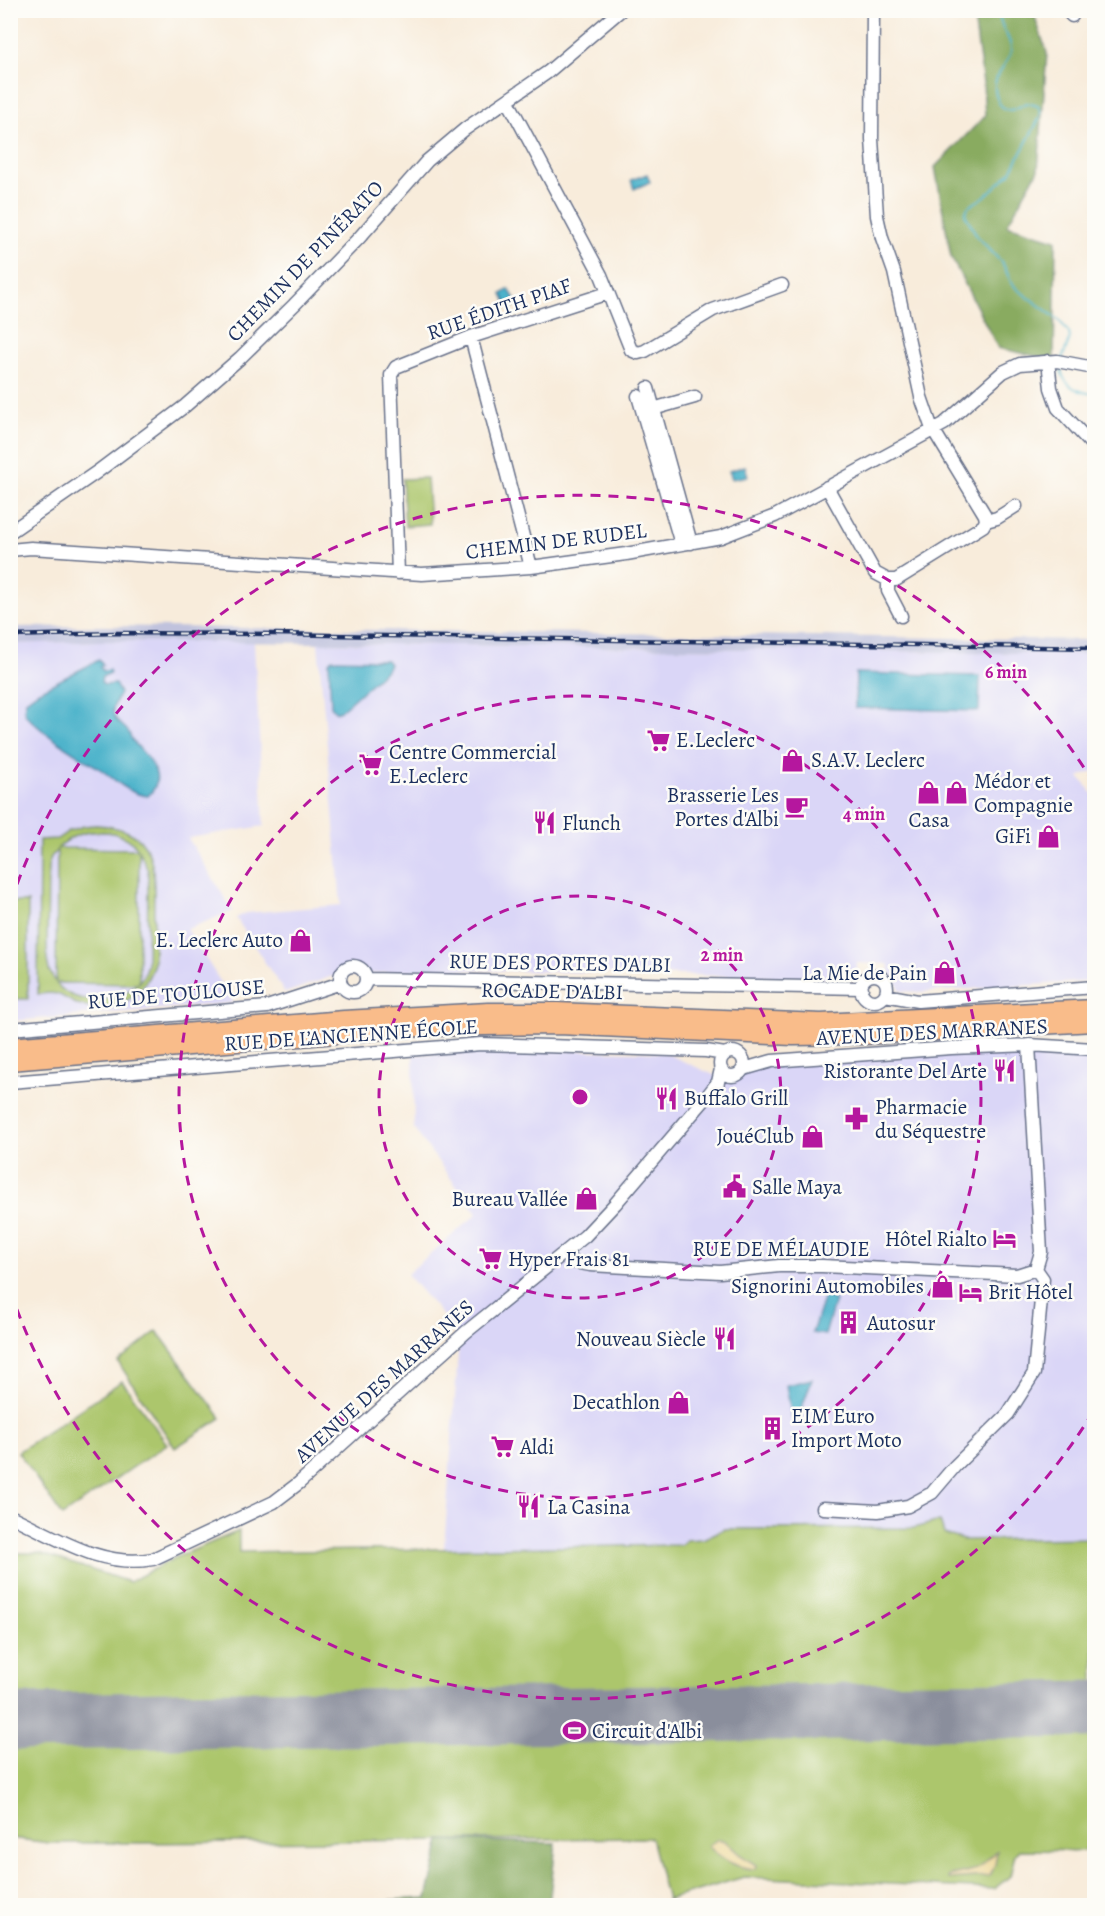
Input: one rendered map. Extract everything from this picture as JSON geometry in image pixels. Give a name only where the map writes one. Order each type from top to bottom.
[{"type":"highway","points":[[821,1023],[1095,1002]]},
{"type":"highway","name":"ROCADE D'ALBI","points":[[10,1047],[417,1014],[568,1012],[821,1023],[1095,1009]]},
{"type":"highway","name":"ROCADE D'ALBI","points":[[10,1061],[347,1032],[466,1026],[560,1025],[793,1036],[863,1035],[1095,1022]]},
{"type":"highway","points":[[1024,1025],[1095,1028]]},
{"type":"street","name":"CHEMIN DE PINÉRATO","points":[[10,532],[97,472],[185,406],[240,358],[309,289],[359,238],[427,161],[465,129],[548,72],[621,10]]},
{"type":"street","points":[[827,487],[874,573],[888,580],[896,580],[983,526],[986,521],[985,515],[932,430],[921,397],[900,296],[877,216],[873,139],[873,10]]},
{"type":"street","name":"RUE ÉDITH PIAF","points":[[398,573],[391,375],[396,367],[471,337],[608,293],[601,275],[508,100]]},
{"type":"street","points":[[608,293],[631,350],[638,353],[713,310],[782,285]]},
{"type":"street","points":[[471,337],[531,567]]},
{"type":"street","points":[[1058,362],[1051,388],[1058,408],[1095,447]]},
{"type":"street","name":"CHEMIN DE RUDEL","points":[[10,550],[31,548],[422,574],[531,567],[686,543],[721,537],[775,516],[944,424],[1003,372],[1020,364],[1058,362],[1095,368]]},
{"type":"street","points":[[643,392],[653,409],[686,543],[643,392]]},
{"type":"street","points":[[653,409],[695,397]]},
{"type":"street","points":[[986,521],[997,518],[1016,506]]},
{"type":"street","points":[[888,580],[888,591],[901,616]]},
{"type":"street","points":[[352,966],[362,969],[367,979],[364,987],[356,992],[348,991],[341,983],[342,973],[352,966]]},
{"type":"street","points":[[878,976],[886,984],[885,995],[879,1000],[871,1000],[864,996],[861,988],[867,978],[878,976]]},
{"type":"street","name":"RUE DES PORTES D'ALBI","points":[[367,979],[861,988]]},
{"type":"street","name":"RUE DE TOULOUSE","points":[[10,1029],[267,1007],[341,983]]},
{"type":"street","points":[[885,995],[918,1001],[1095,987]]},
{"type":"street","name":"RUE DE L’ANCIENNE ÉCOLE","points":[[10,1082],[482,1044],[706,1051],[724,1066]]},
{"type":"street","points":[[823,1508],[878,1510],[908,1506],[932,1493],[955,1466],[1008,1414],[1034,1373],[1043,1279],[1036,1269],[1041,1252],[1029,1045]]},
{"type":"street","name":"AVENUE DES MARRANES","points":[[724,1066],[738,1075],[744,1069],[772,1061],[951,1048],[1029,1045],[1095,1048]]},
{"type":"street","name":"AVENUE DES MARRANES","points":[[10,1516],[100,1557],[136,1562],[153,1559],[274,1502],[299,1483],[466,1332],[585,1236],[718,1082],[732,1052],[772,1061]]},
{"type":"street","points":[[740,1054],[744,1061],[744,1069]]},
{"type":"street","name":"RUE DE MÉLAUDIE","points":[[564,1253],[574,1262],[590,1265],[720,1272],[779,1266],[822,1266],[1017,1275],[1036,1269]]},
{"type":"shaded area","points":[[102,626],[1094,640],[1094,654],[318,643],[99,641],[11,644],[11,627]]},
{"type":"shaded area","points":[[99,641],[254,642],[264,826],[188,838],[233,911],[187,929],[234,1003],[11,1021],[10,644]]},
{"type":"shaded area","points":[[318,643],[1094,654],[1094,771],[1079,777],[1094,795],[1094,981],[919,992],[901,991],[888,964],[857,963],[857,973],[851,979],[434,969],[330,977],[285,993],[236,918],[246,913],[341,905]]},
{"type":"shaded area","points":[[509,1049],[665,1053],[716,1076],[755,1067],[809,1061],[1026,1049],[1094,1053],[1094,1538],[964,1540],[944,1534],[940,1521],[914,1528],[724,1529],[703,1540],[686,1540],[681,1545],[444,1549],[459,1340],[443,1316],[407,1274],[477,1214],[414,1129],[413,1055]]},
{"type":"green space","points":[[973,11],[1033,11],[1047,53],[1038,170],[1007,225],[1056,240],[1054,360],[998,348],[951,257],[935,167],[985,116]]},
{"type":"green space","points":[[427,478],[430,524],[405,526],[402,479]]},
{"type":"green space","points":[[84,826],[114,827],[138,838],[146,847],[153,871],[154,963],[143,987],[125,1002],[115,1006],[90,1007],[72,1002],[55,993],[38,994],[39,840],[57,839],[69,831]],"holes":[[[85,833],[117,834],[128,839],[138,849],[58,848],[72,837]],[[57,850],[56,981],[49,970],[47,960],[48,867],[51,857]],[[139,850],[148,871],[147,963],[139,983]],[[56,983],[137,984],[129,991],[108,999],[85,999],[64,991]]]},
{"type":"green space","points":[[11,902],[28,902],[28,999],[11,999]]},
{"type":"green space","points":[[157,1331],[221,1418],[175,1448],[118,1362]]},
{"type":"green space","points":[[122,1381],[167,1444],[62,1516],[18,1452]]},
{"type":"green space","name":"Circuit d'Albi","points":[[940,1521],[944,1534],[964,1540],[1094,1538],[1094,1851],[1019,1850],[1015,1854],[1010,1876],[994,1889],[744,1877],[667,1900],[651,1838],[49,1843],[11,1838],[11,1741],[54,1740],[53,1702],[11,1702],[11,1553],[40,1553],[129,1582],[177,1557],[239,1531],[239,1552],[681,1545],[686,1540],[703,1539],[724,1529],[914,1528]]},
{"type":"green space","points":[[441,1840],[556,1843],[549,1905],[390,1905],[391,1900],[427,1898]]},
{"type":"sand","points":[[718,1839],[725,1841],[756,1865],[755,1869],[736,1865],[714,1852],[709,1845]]},
{"type":"sand","points":[[997,1851],[995,1865],[990,1876],[948,1879],[949,1876],[977,1869]]},
{"type":"water","points":[[647,174],[650,182],[634,189],[631,180]]},
{"type":"water","points":[[509,289],[518,304],[512,307],[508,306],[502,294]]},
{"type":"water","points":[[745,466],[748,476],[732,479],[729,471]]},
{"type":"water","points":[[332,659],[386,660],[389,664],[385,671],[339,712],[331,706],[329,662]]},
{"type":"water","points":[[99,660],[103,665],[100,667],[103,671],[109,670],[110,673],[102,677],[101,682],[104,685],[115,684],[120,693],[113,708],[114,716],[154,767],[156,781],[154,789],[148,796],[122,786],[51,737],[25,714],[26,700]]},
{"type":"water","points":[[856,673],[980,676],[979,711],[855,708]]},
{"type":"water","points":[[824,1296],[835,1300],[825,1335],[812,1333]]},
{"type":"water","points":[[812,1379],[799,1416],[792,1418],[786,1385]]},
{"type":"waterway","points":[[1000,10],[1001,21],[1011,50],[996,80],[995,88],[999,103],[1010,110],[1027,103],[1038,106],[1041,112],[1010,173],[984,197],[968,207],[965,214],[977,236],[1003,264],[1011,282],[1017,289],[1059,320],[1069,333],[1070,338],[1062,359]]},
{"type":"waterway","points":[[1061,367],[1067,383],[1082,392],[1094,394]]},
{"type":"runway","points":[[10,1722],[1094,1709]]},
{"type":"railway","points":[[10,636],[117,633],[272,634],[1094,648]]},
{"type":"place","name":"E.Leclerc","points":[[658,740]]},
{"type":"place","name":"S.A.V. Leclerc","points":[[793,760]]},
{"type":"place","name":"Centre Commercial E.Leclerc","points":[[371,764]]},
{"type":"place","name":"Casa","points":[[929,792]]},
{"type":"place","name":"Médor et Compagnie","points":[[956,793]]},
{"type":"place","name":"Brasserie Les Portes d'Albi","points":[[797,807]]},
{"type":"place","name":"Flunch","points":[[544,823]]},
{"type":"place","name":"GiFi","points":[[1049,836]]},
{"type":"place","name":"E. Leclerc Auto","points":[[301,940]]},
{"type":"place","name":"La Mie de Pain","points":[[945,973]]},
{"type":"place","name":"Ristorante Del Arte","points":[[1005,1071]]},
{"type":"place","name":"Buffalo Grill","points":[[666,1098]]},
{"type":"place","name":"Pharmacie du Séquestre","points":[[857,1119]]},
{"type":"place","name":"JouéClub","points":[[812,1136]]},
{"type":"place","name":"Salle Maya","points":[[734,1187]]},
{"type":"place","name":"Bureau Vallée","points":[[586,1199]]},
{"type":"place","name":"Hôtel Rialto","points":[[1005,1239]]},
{"type":"place","name":"Hyper Frais 81","points":[[490,1259]]},
{"type":"place","name":"Signorini Automobiles","points":[[942,1286]]},
{"type":"place","name":"Brit Hôtel","points":[[970,1292]]},
{"type":"place","name":"Autosur","points":[[849,1323]]},
{"type":"place","name":"Nouveau Siècle","points":[[724,1339]]},
{"type":"place","name":"Decathlon","points":[[678,1402]]},
{"type":"place","name":"EIM Euro Import Moto","points":[[773,1428]]},
{"type":"place","name":"Aldi","points":[[502,1447]]},
{"type":"place","name":"La Casina","points":[[529,1507]]},
{"type":"place","name":"Circuit d'Albi","points":[[574,1731]]}]
